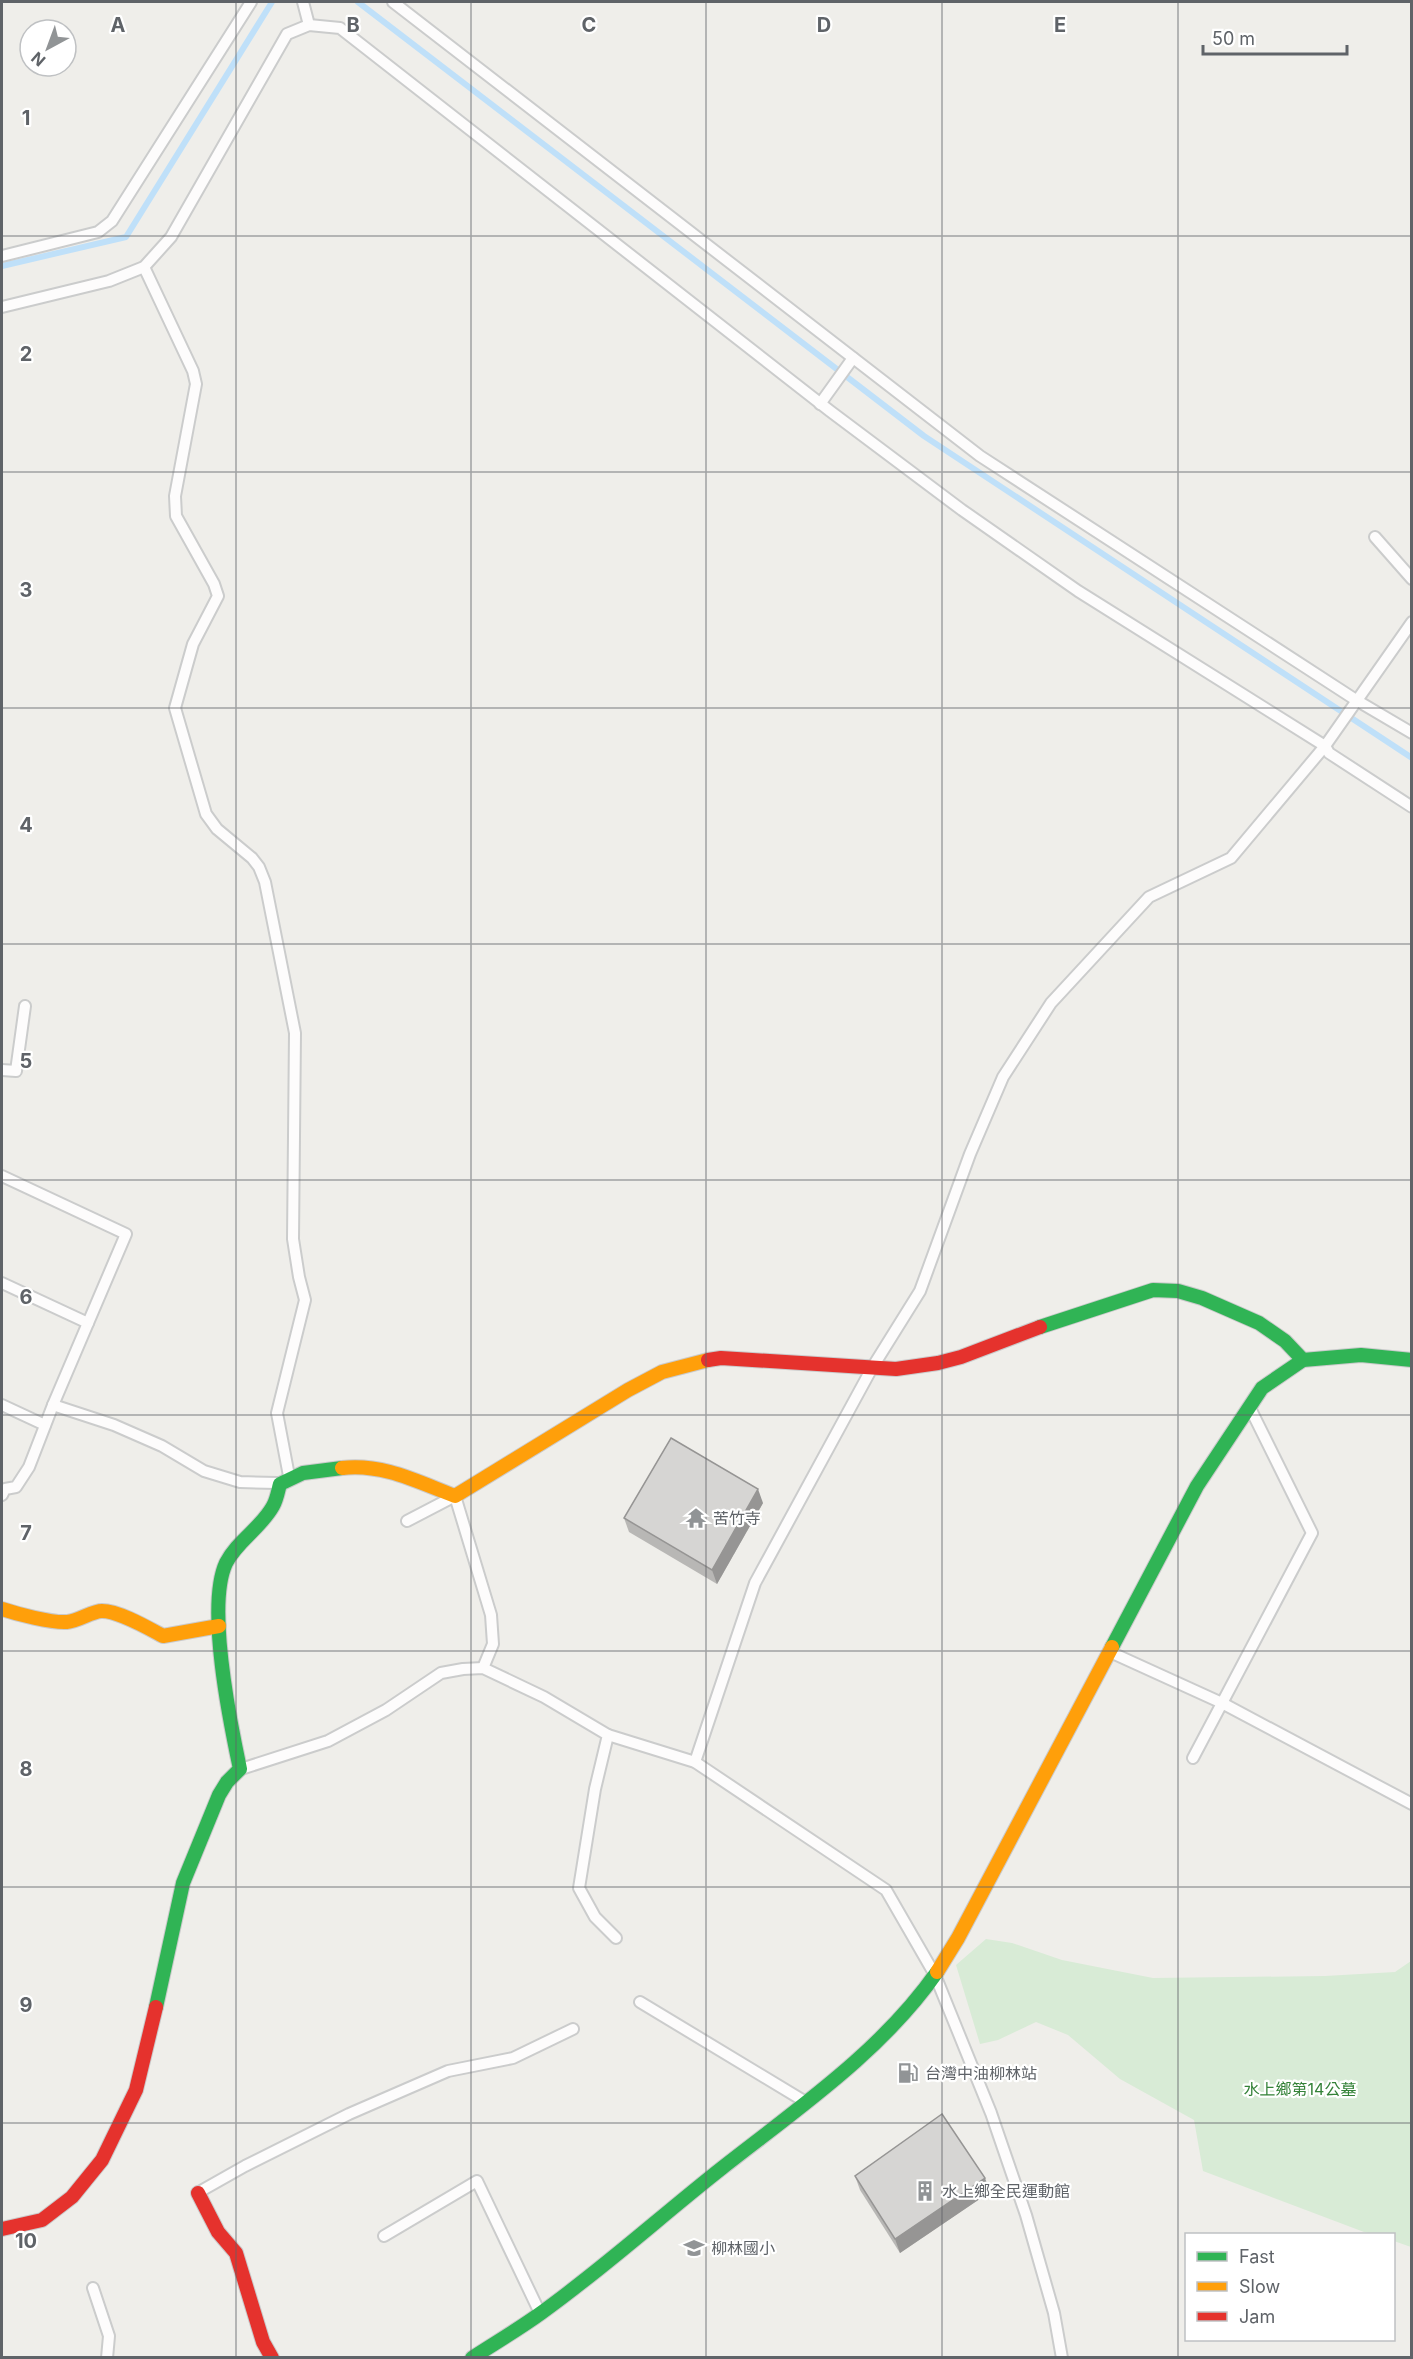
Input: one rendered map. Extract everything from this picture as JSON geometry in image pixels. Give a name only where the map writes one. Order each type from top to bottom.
[{"type":"street","points":[[2,2229],[42,2220],[72,2197],[102,2160],[136,2090],[183,1883],[219,1796],[227,1782],[240,1769],[230,1727],[219,1626],[221,1579],[226,1563],[273,1508],[285,1481],[303,1473],[359,1466],[382,1469],[455,1496],[661,1371],[695,1360],[721,1358],[896,1369],[961,1358],[1076,1314],[1154,1290],[1178,1291],[1250,1318],[1285,1341],[1303,1360]]},
{"type":"street","points":[[472,2358],[540,2314],[599,2269],[679,2202],[806,2102],[870,2048],[935,1975],[958,1938],[1197,1486],[1262,1388],[1303,1360],[1361,1355],[1412,1360]]},
{"type":"street","points":[[2,1609],[66,1622],[102,1611],[137,1621],[163,1636],[219,1626]]},
{"type":"street","points":[[198,2193],[218,2232],[236,2253],[263,2342],[272,2358]]},
{"type":"lane","points":[[2,256],[98,232],[112,221],[251,2]]},
{"type":"lane","points":[[303,2],[309,25]]},
{"type":"lane","points":[[393,2],[980,456],[1356,700],[1412,733]]},
{"type":"lane","points":[[2,307],[109,281],[144,267],[171,237],[287,34],[309,25],[340,28],[820,404],[962,510],[1078,591],[1325,746],[1329,753],[1412,807]]},
{"type":"lane","points":[[53,1405],[114,1425],[162,1446],[204,1471],[240,1482],[285,1481],[277,1413],[305,1300],[293,1239],[295,1034],[265,882],[259,867],[252,858],[217,829],[206,814],[175,708],[193,644],[218,596],[214,584],[176,516],[175,496],[196,384],[193,371],[144,267]]},
{"type":"lane","points":[[820,404],[853,358]]},
{"type":"lane","points":[[1375,537],[1412,579]]},
{"type":"lane","points":[[695,1762],[755,1583],[872,1368],[920,1291],[966,1165],[1003,1077],[1051,1003],[1149,897],[1231,858],[1325,746],[1412,622]]},
{"type":"lane","points":[[2,1070],[16,1071],[25,1006]]},
{"type":"lane","points":[[2,1176],[126,1234],[29,1467],[16,1487],[3,1490]]},
{"type":"lane","points":[[2,1283],[88,1323]]},
{"type":"lane","points":[[2,1405],[45,1425]]},
{"type":"lane","points":[[1192,1758],[1312,1533],[1250,1407]]},
{"type":"lane","points":[[407,1521],[455,1496],[491,1615],[493,1644],[483,1668]]},
{"type":"lane","points":[[1110,1652],[1222,1703],[1412,1804]]},
{"type":"lane","points":[[240,1769],[328,1741],[386,1710],[441,1674],[463,1669],[483,1668],[544,1697],[608,1735],[695,1762],[886,1890],[935,1975],[991,2113],[1026,2215],[1054,2313],[1062,2358]]},
{"type":"lane","points":[[608,1735],[595,1789],[579,1888],[595,1917],[616,1938]]},
{"type":"lane","points":[[640,2002],[806,2102]]},
{"type":"lane","points":[[198,2193],[245,2166],[368,2106],[448,2071],[513,2058],[573,2029]]},
{"type":"lane","points":[[384,2236],[477,2181],[540,2314]]},
{"type":"lane","points":[[93,2288],[109,2336],[108,2358]]},
{"type":"green space","name":"水上鄉第14公墓","points":[[986,1939],[1012,1943],[1062,1960],[1153,1978],[1325,1976],[1395,1972],[1411,1961],[1411,2247],[1395,2241],[1395,2233],[1364,2232],[1203,2171],[1194,2120],[1120,2079],[1068,2035],[1036,2022],[998,2040],[980,2044],[956,1965]]},
{"type":"building","name":"苦竹寺","points":[[671,1438],[758,1489],[712,1570],[624,1518]]},
{"type":"building","name":"水上鄉全民運動館","points":[[942,2114],[985,2178],[895,2239],[855,2176]]},
{"type":"waterway","points":[[2,266],[126,237],[272,2]]},
{"type":"waterway","points":[[358,2],[924,436],[1412,758]]},
{"type":"traffic: fast","points":[[1040,1327],[1153,1290],[1178,1291],[1202,1298],[1259,1323],[1285,1341],[1303,1360]]},
{"type":"traffic: fast","points":[[1112,1647],[1197,1486],[1262,1388],[1303,1360],[1361,1355],[1412,1360]]},
{"type":"traffic: fast","points":[[156,2007],[183,1883],[219,1795],[227,1782],[240,1769],[226,1695],[219,1635],[220,1582],[226,1563],[236,1548],[268,1514],[276,1501],[280,1484],[303,1473],[342,1468]]},
{"type":"traffic: fast","points":[[472,2358],[564,2296],[837,2078],[890,2028],[937,1972]]},
{"type":"traffic: slow","points":[[342,1468],[357,1467],[386,1471],[455,1496],[628,1390],[662,1372],[708,1360]]},
{"type":"traffic: slow","points":[[2,1609],[60,1622],[72,1621],[98,1611],[109,1612],[133,1620],[163,1636],[219,1626]]},
{"type":"traffic: slow","points":[[937,1972],[958,1938],[1112,1647]]},
{"type":"traffic: jam","points":[[708,1360],[721,1358],[896,1369],[961,1357],[1040,1327]]},
{"type":"traffic: jam","points":[[2,2229],[42,2220],[72,2197],[102,2160],[136,2090],[156,2007]]},
{"type":"traffic: jam","points":[[198,2193],[218,2232],[236,2253],[263,2342],[272,2358]]},
{"type":"place","name":"苦竹寺","points":[[696,1518]]},
{"type":"place","name":"台灣中油柳林站","points":[[908,2073]]},
{"type":"place","name":"水上鄉全民運動館","points":[[925,2191]]},
{"type":"place","name":"柳林國小","points":[[694,2248]]}]
